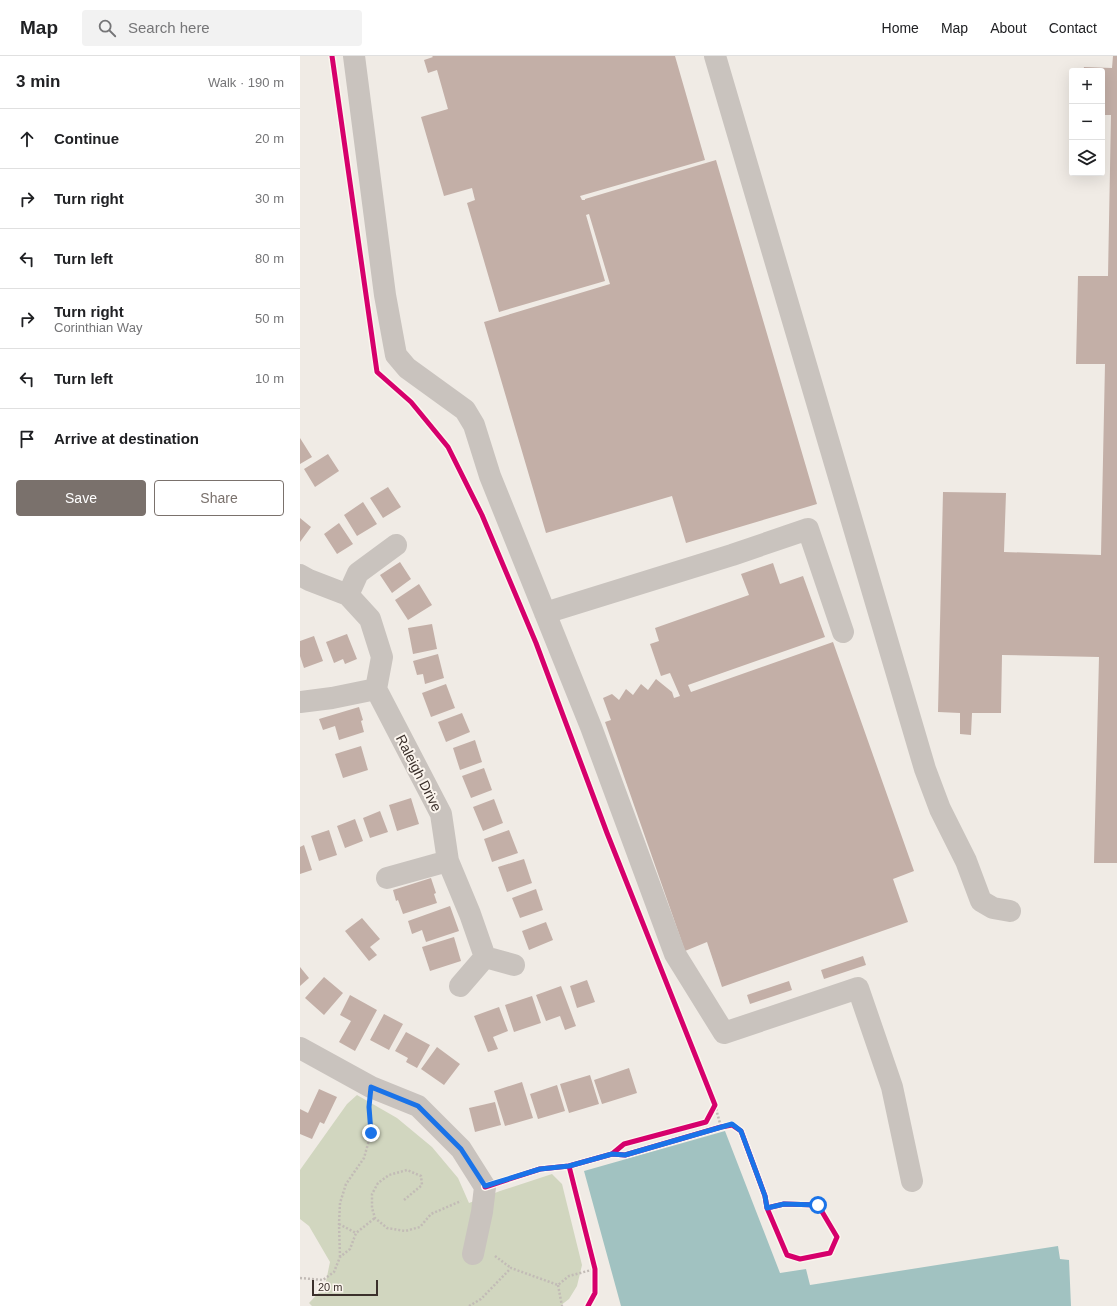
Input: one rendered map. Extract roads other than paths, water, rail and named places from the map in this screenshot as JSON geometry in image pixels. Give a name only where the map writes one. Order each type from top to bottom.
[{"type":"street","points":[[354,56],[385,294],[396,355],[407,368],[465,410],[474,425],[490,476],[591,727],[675,954],[724,1033],[858,988],[892,1087],[912,1181]]},
{"type":"street","points":[[715,56],[925,769],[940,809],[966,861],[981,900],[992,908],[1010,912]]},
{"type":"street","points":[[545,613],[808,530],[843,632]]},
{"type":"street","points":[[348,595],[358,573],[396,545]]},
{"type":"street","points":[[300,575],[348,595],[370,618],[382,657],[376,689],[332,698],[300,702]]},
{"type":"street","name":"Raleigh Drive","points":[[376,689],[441,814],[448,861],[470,914],[485,957]]},
{"type":"street","points":[[387,878],[448,861]]},
{"type":"street","points":[[460,986],[485,957],[514,965]]},
{"type":"street","points":[[300,1048],[371,1087],[418,1106],[461,1149],[485,1186],[482,1212],[473,1254]]},
{"type":"water","points":[[725,1131],[780,1273],[806,1269],[810,1285],[1058,1246],[1060,1259],[1069,1260],[1071,1306],[621,1306],[584,1171]]}]
